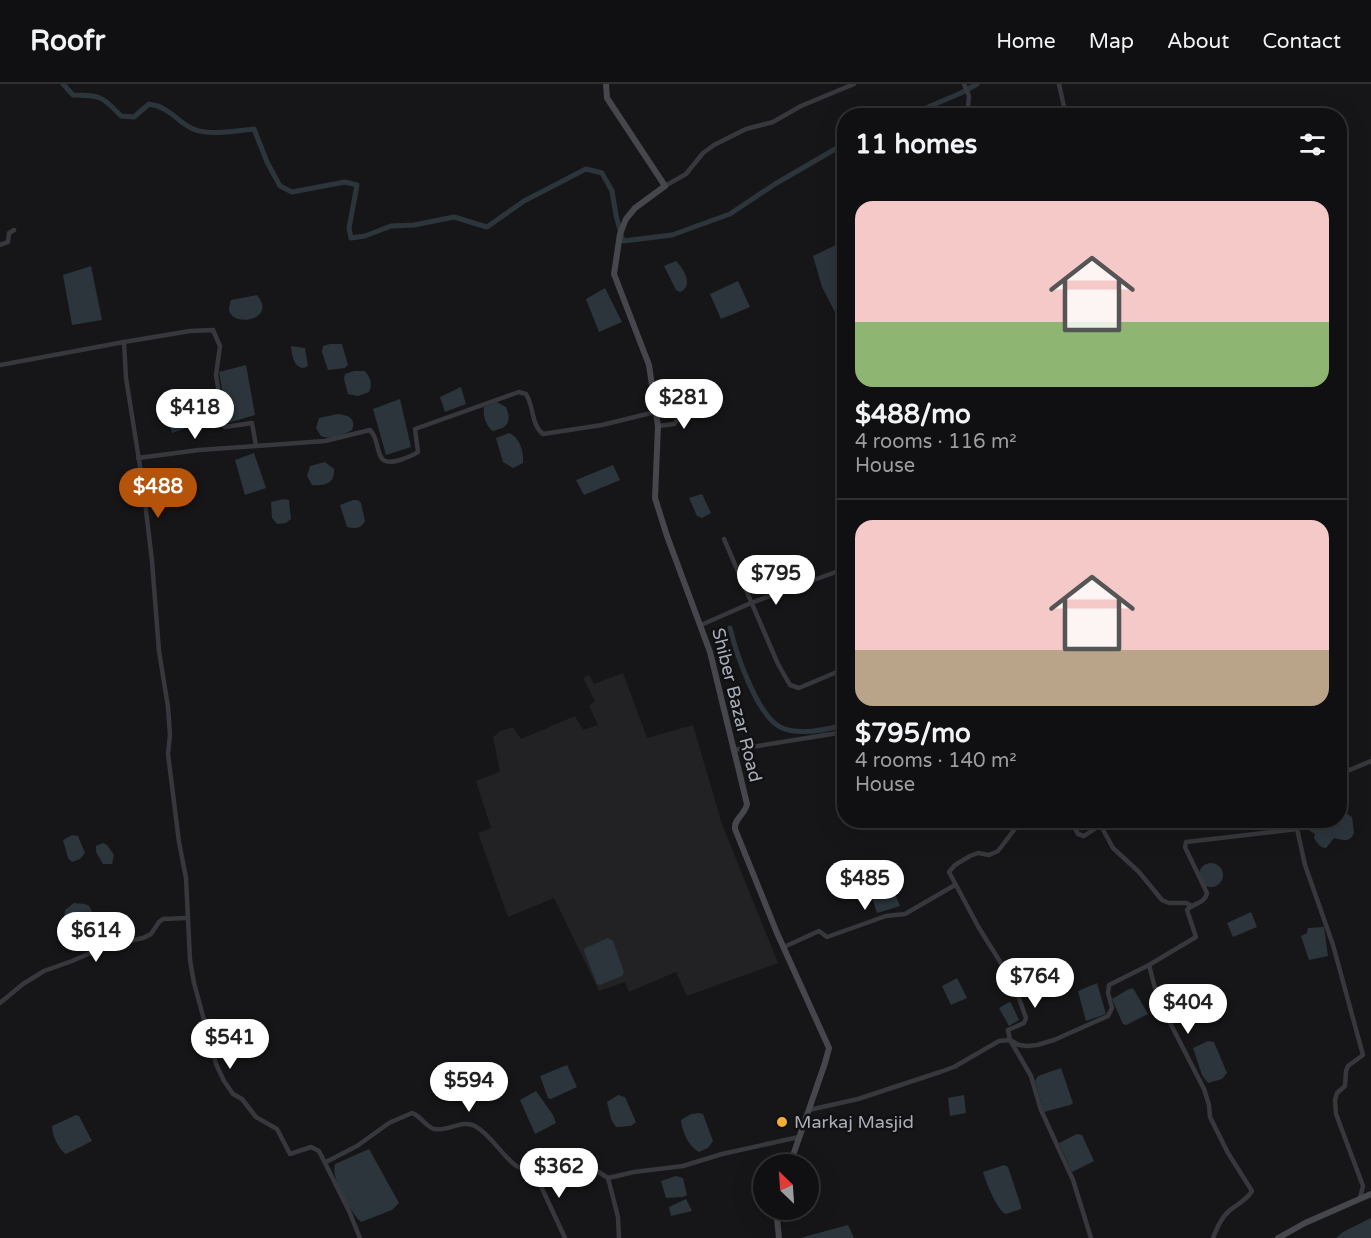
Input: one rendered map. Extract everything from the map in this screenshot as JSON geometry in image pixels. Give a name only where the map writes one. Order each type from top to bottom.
[{"type":"street","points":[[606,84],[607,98],[665,186],[690,170],[703,153],[714,145],[746,129],[773,122],[801,106],[854,84]]},
{"type":"street","points":[[964,84],[969,96],[968,108]]},
{"type":"street","points":[[1059,84],[1064,108]]},
{"type":"street","name":"Shiber Bazar Road","points":[[665,186],[630,213],[621,232],[614,269],[617,286],[649,365],[658,426],[655,498],[710,652],[747,804],[746,810],[736,820],[735,830],[829,1048],[793,1154]]},
{"type":"street","points":[[0,245],[8,242],[9,233],[14,230]]},
{"type":"street","points":[[0,365],[124,342],[213,330],[220,346],[216,375],[224,425],[225,427],[252,423],[256,446]]},
{"type":"street","points":[[124,342],[126,378],[152,561],[159,651],[168,707],[170,735],[168,754],[186,878],[190,960],[199,1008],[216,1064],[224,1082],[233,1094],[242,1099],[256,1117],[277,1129],[290,1154],[314,1147],[319,1150],[360,1238]]},
{"type":"street","points":[[138,458],[199,450],[325,441],[370,430],[374,434],[381,457],[390,463],[418,452],[415,429],[519,392],[526,394],[529,399],[536,427],[543,434],[602,425],[655,412]]},
{"type":"street","points":[[658,426],[674,424],[686,409],[700,404]]},
{"type":"street","points":[[724,539],[777,664],[790,685],[799,688],[837,672]]},
{"type":"street","points":[[701,625],[751,603],[837,572]]},
{"type":"street","points":[[733,750],[837,733]]},
{"type":"street","points":[[1347,771],[1371,761]]},
{"type":"street","points":[[1015,828],[998,851],[989,855],[978,853],[970,856],[949,872],[1014,984],[1025,1015],[1024,1023],[1008,1030],[1010,1040],[1031,1076],[1041,1110],[1073,1180],[1091,1238]]},
{"type":"street","points":[[1075,828],[1078,834],[1084,836],[1098,828]]},
{"type":"street","points":[[1102,828],[1113,848],[1139,872],[1162,900],[1192,906]]},
{"type":"street","points":[[809,1110],[858,1099],[940,1072],[999,1041],[1010,1040],[1019,1045],[1037,1045],[1108,1016],[1112,1008],[1108,993],[1109,985],[1149,965],[1196,937],[1187,915],[1188,908],[1203,900],[1207,893],[1185,847],[1185,842],[1298,829],[1305,865],[1333,945],[1363,1055]]},
{"type":"street","points":[[784,947],[819,931],[827,937],[886,916],[905,914],[955,885]]},
{"type":"street","points":[[0,1003],[23,984],[44,971],[109,945],[143,938],[164,919],[187,918]]},
{"type":"street","points":[[1149,965],[1164,1013],[1204,1089],[1210,1117],[1228,1153],[1252,1191],[1245,1201],[1227,1212],[1213,1238]]},
{"type":"street","points":[[1359,1200],[1363,1186],[1336,1114],[1335,1100],[1337,1093],[1345,1086],[1348,1066],[1363,1055],[1371,1056]]},
{"type":"street","points":[[326,1162],[357,1146],[389,1123],[412,1113],[426,1125],[437,1130],[463,1124],[474,1125],[516,1166],[533,1169],[583,1162],[608,1178],[618,1216],[619,1238]]},
{"type":"street","points":[[608,1178],[682,1166],[722,1154],[799,1137]]},
{"type":"street","points":[[533,1169],[565,1238]]},
{"type":"street","points":[[1278,1238],[1305,1223],[1371,1194]]},
{"type":"street","points":[[777,1220],[779,1238]]},
{"type":"shaded area","points":[[837,244],[837,314],[822,287],[813,256]]},
{"type":"shaded area","points":[[676,261],[682,268],[687,282],[680,292],[676,290],[664,266]]},
{"type":"shaded area","points":[[91,266],[102,320],[72,325],[63,275]]},
{"type":"shaded area","points":[[738,281],[750,307],[721,319],[710,294]]},
{"type":"shaded area","points":[[605,288],[622,322],[599,332],[586,299]]},
{"type":"shaded area","points":[[257,295],[262,304],[262,310],[258,315],[245,320],[232,316],[229,310],[231,300]]},
{"type":"shaded area","points":[[342,344],[348,365],[345,368],[328,370],[322,352],[323,346]]},
{"type":"shaded area","points":[[291,346],[305,348],[308,366],[304,368],[295,363]]},
{"type":"shaded area","points":[[246,365],[255,415],[228,423],[219,372]]},
{"type":"shaded area","points":[[354,371],[367,373],[371,383],[369,392],[358,396],[348,394],[345,374]]},
{"type":"shaded area","points":[[461,387],[466,404],[445,412],[440,397]]},
{"type":"shaded area","points":[[400,399],[411,447],[386,455],[373,409]]},
{"type":"shaded area","points":[[497,402],[506,407],[509,417],[505,426],[492,431],[485,420],[484,407]]},
{"type":"shaded area","points":[[180,406],[184,429],[172,433],[166,413]]},
{"type":"shaded area","points":[[338,414],[351,418],[352,430],[336,437],[321,436],[316,428],[319,418]]},
{"type":"shaded area","points":[[509,433],[519,442],[523,455],[523,463],[513,468],[503,462],[496,438]]},
{"type":"shaded area","points":[[254,453],[266,488],[245,495],[235,460]]},
{"type":"shaded area","points":[[325,462],[334,469],[333,478],[328,483],[312,485],[307,476],[310,466]]},
{"type":"shaded area","points":[[613,465],[620,480],[584,495],[576,480]]},
{"type":"shaded area","points":[[702,494],[711,513],[702,518],[697,516],[689,498]]},
{"type":"shaded area","points":[[289,500],[291,519],[286,523],[277,524],[272,518],[271,502]]},
{"type":"shaded area","points":[[353,500],[361,503],[365,521],[361,526],[355,528],[347,527],[340,505]]},
{"type":"shaded area","points":[[623,673],[647,738],[693,725],[722,824],[778,963],[687,996],[676,972],[629,992],[625,982],[599,991],[554,898],[508,917],[478,833],[491,828],[476,781],[500,772],[493,737],[500,731],[513,727],[521,739],[575,716],[583,730],[598,725],[589,706],[595,701],[583,678],[589,675],[594,684]]},
{"type":"shaded area","points":[[1347,814],[1352,817],[1354,833],[1348,840],[1334,838],[1326,848],[1314,838],[1315,834],[1307,829],[1347,828]]},
{"type":"shaded area","points":[[72,835],[78,836],[85,853],[80,859],[72,862],[68,858],[63,840]]},
{"type":"shaded area","points":[[103,843],[114,855],[112,864],[103,864],[96,852],[96,846]]},
{"type":"shaded area","points":[[1211,863],[1219,867],[1223,875],[1219,883],[1211,887],[1203,883],[1199,875],[1203,867]]},
{"type":"shaded area","points":[[884,868],[900,906],[877,913],[865,876]]},
{"type":"shaded area","points":[[74,903],[89,906],[95,920],[96,937],[87,946],[77,941],[67,927],[65,910]]},
{"type":"shaded area","points":[[1251,912],[1257,927],[1233,937],[1227,923]]},
{"type":"shaded area","points":[[1324,927],[1328,956],[1309,960],[1301,936],[1307,933],[1308,928]]},
{"type":"shaded area","points":[[608,938],[613,941],[624,972],[622,976],[600,985],[597,984],[584,951],[585,948]]},
{"type":"shaded area","points":[[957,978],[967,998],[951,1005],[942,986]]},
{"type":"shaded area","points":[[1097,983],[1106,1014],[1086,1021],[1078,991]]},
{"type":"shaded area","points":[[1133,988],[1148,1014],[1126,1025],[1123,1024],[1112,999]]},
{"type":"shaded area","points":[[1009,1002],[1019,1020],[1009,1026],[999,1008]]},
{"type":"shaded area","points":[[1208,1041],[1214,1042],[1227,1073],[1222,1079],[1208,1083],[1202,1075],[1193,1048]]},
{"type":"shaded area","points":[[567,1065],[577,1087],[551,1099],[548,1098],[540,1076]]},
{"type":"shaded area","points":[[1061,1068],[1073,1103],[1044,1112],[1035,1081],[1038,1076]]},
{"type":"shaded area","points":[[536,1091],[556,1123],[535,1134],[520,1100]]},
{"type":"shaded area","points":[[618,1095],[625,1097],[636,1122],[631,1126],[616,1127],[611,1119],[607,1102]]},
{"type":"shaded area","points":[[964,1095],[966,1113],[950,1116],[948,1098]]},
{"type":"shaded area","points":[[691,1114],[703,1114],[713,1141],[708,1148],[699,1152],[687,1139],[681,1120]]},
{"type":"shaded area","points":[[76,1115],[79,1116],[92,1141],[66,1154],[56,1142],[52,1126]]},
{"type":"shaded area","points":[[1077,1134],[1082,1135],[1094,1161],[1072,1172],[1059,1143]]},
{"type":"shaded area","points":[[369,1149],[399,1203],[392,1210],[361,1222],[342,1195],[334,1170],[335,1164]]},
{"type":"shaded area","points":[[1004,1165],[1008,1167],[1021,1206],[1021,1209],[1006,1214],[996,1202],[983,1172]]},
{"type":"shaded area","points":[[676,1176],[683,1178],[687,1195],[666,1198],[661,1181]]},
{"type":"shaded area","points":[[686,1199],[692,1211],[671,1216],[669,1207]]},
{"type":"shaded area","points":[[1371,1218],[1371,1238],[1336,1238],[1343,1232]]},
{"type":"shaded area","points":[[848,1225],[854,1238],[800,1238]]},
{"type":"waterway","points":[[63,84],[73,95],[100,98],[121,116],[134,117],[149,104],[168,111],[187,126],[200,131],[223,132],[254,129],[267,162],[280,186],[292,192],[345,182],[357,185],[349,228],[351,238],[365,236],[391,226],[414,225],[454,217],[487,227],[524,201],[586,169],[602,173],[612,191],[623,241],[672,235],[730,214],[775,184],[837,148]]},
{"type":"waterway","points":[[926,108],[977,84]]},
{"type":"waterway","points":[[730,628],[749,682],[763,710],[771,720],[787,730],[803,732],[837,727]]},
{"type":"place","name":"Markaj Masjid","points":[[782,1122]]}]
